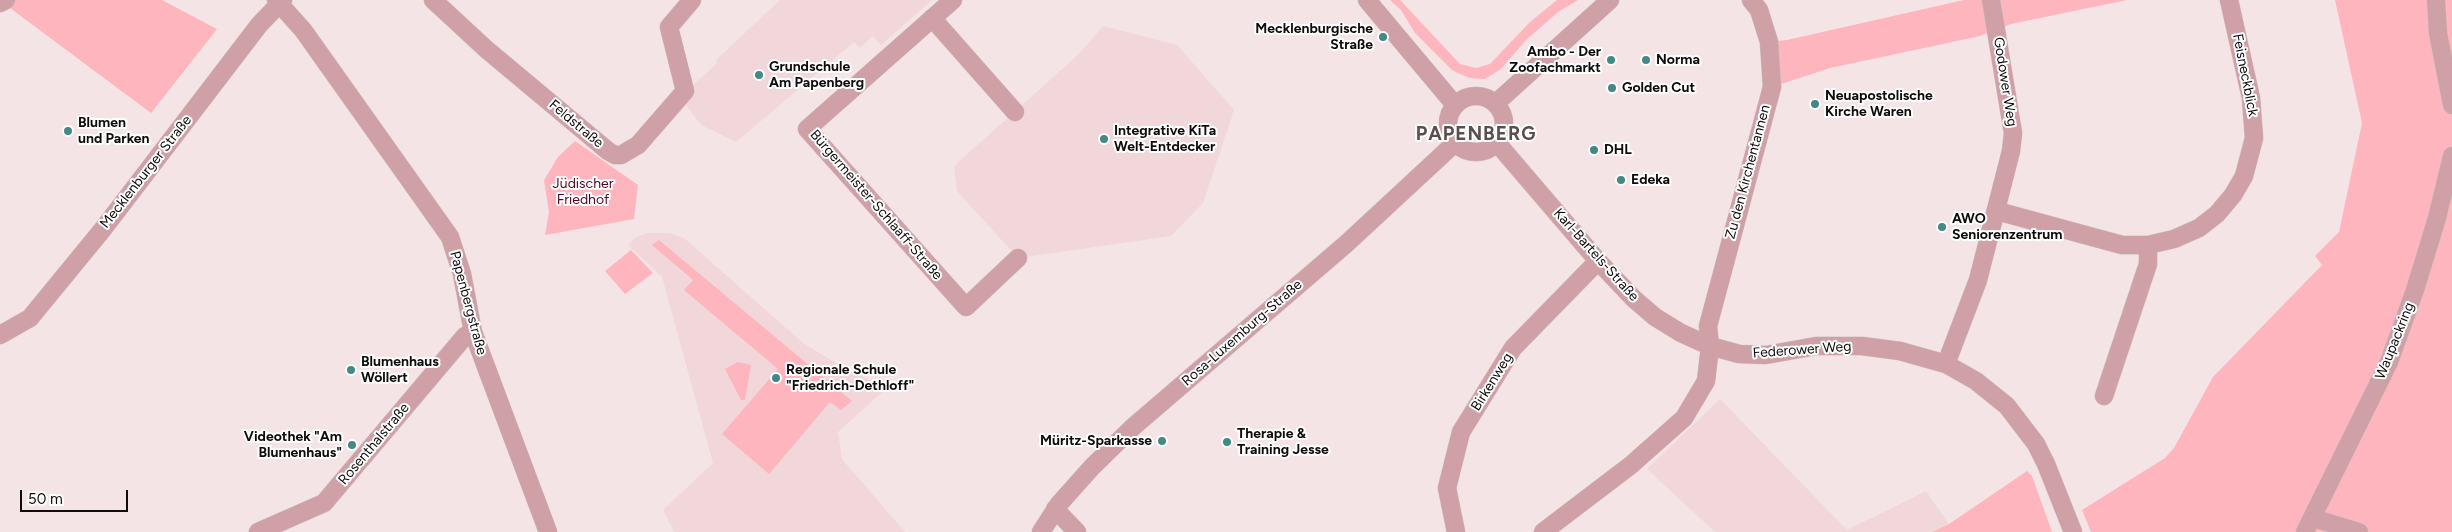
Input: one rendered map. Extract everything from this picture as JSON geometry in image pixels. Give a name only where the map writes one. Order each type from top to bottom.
[{"type":"street","points":[[0,3],[6,0]]},
{"type":"street","name":"Feldstraße","points":[[433,0],[486,49],[600,145],[615,155],[621,155],[638,145],[685,91],[669,27],[692,0]]},
{"type":"street","name":"Bürgermeister-Schlaaff-Straße","points":[[953,0],[807,130],[966,307],[1018,258]]},
{"type":"street","points":[[1367,0],[1455,105]]},
{"type":"street","points":[[1496,104],[1610,0]]},
{"type":"street","name":"Godower Weg","points":[[1946,364],[1978,280],[2011,151],[2013,133],[1992,0]]},
{"type":"street","name":"Feisneckblick","points":[[1997,211],[2122,245],[2148,245],[2174,239],[2199,228],[2217,214],[2233,196],[2248,167],[2254,138],[2254,118],[2229,0]]},
{"type":"street","points":[[2436,0],[2438,33],[2452,105]]},
{"type":"street","name":"Papenbergstraße","points":[[279,1],[303,30],[450,237],[462,274],[473,332],[548,532]]},
{"type":"street","name":"Mecklenburger Straße","points":[[0,335],[30,318],[103,229],[279,1]]},
{"type":"street","name":"Zu den Kirchentannen","points":[[1543,532],[1631,466],[1684,418],[1706,382],[1710,346],[1708,326],[1772,87],[1769,42],[1760,3]]},
{"type":"street","points":[[932,18],[1015,112]]},
{"type":"street","points":[[1479,96],[1496,104],[1504,116],[1504,130],[1497,143],[1481,152],[1471,152],[1455,144],[1449,135],[1448,124],[1449,114],[1455,105],[1468,97],[1479,96]]},
{"type":"street","name":"Karl-Bartels-Straße","points":[[1497,143],[1598,261],[1634,299],[1655,317],[1681,333],[1710,346]]},
{"type":"street","name":"Rosa-Luxemburg-Straße","points":[[1041,532],[1055,510],[1092,467],[1133,427],[1346,244],[1455,144]]},
{"type":"street","name":"Waupackring","points":[[2359,532],[2309,525],[2389,362],[2415,290],[2437,218],[2452,156]]},
{"type":"street","points":[[2104,396],[2148,264],[2148,245]]},
{"type":"street","name":"Birkenweg","points":[[1456,532],[1447,488],[1461,432],[1513,348],[1598,261]]},
{"type":"street","name":"Rosenthalstraße","points":[[258,532],[324,503],[465,336],[473,332]]},
{"type":"street","name":"Federower Weg","points":[[1710,346],[1739,354],[1766,356],[1816,346],[1862,346],[1900,351],[1946,364],[1993,393],[2021,424],[2046,464],[2073,532]]},
{"type":"street","points":[[1055,510],[1077,532]]},
{"type":"shaded area","name":"Grundschule Am Papenberg","points":[[780,0],[932,0],[881,45],[873,36],[860,48],[854,42],[736,142],[701,125],[683,101],[691,87],[716,64],[717,59]]},
{"type":"shaded area","name":"Integrative KiTa Welt-Entdecker","points":[[1103,26],[1177,45],[1234,110],[1203,203],[1171,236],[1018,258],[957,191],[954,166],[1080,53]]},
{"type":"shaded area","name":"Regionale Schule \"Friedrich-Dethloff\"","points":[[647,233],[669,233],[684,238],[803,343],[847,370],[887,388],[838,432],[842,459],[905,532],[674,532],[663,510],[713,463],[662,277],[628,245],[635,238]]},
{"type":"shaded area","points":[[1720,399],[1847,530],[1926,491],[1949,524],[1932,532],[1715,532],[1647,469]]},
{"type":"green space","points":[[6,0],[162,0],[217,29],[151,113],[2,2]]},
{"type":"green space","points":[[1390,0],[1400,0],[1460,64],[1476,68],[1490,64],[1530,22],[1557,0],[1578,0],[1558,12],[1526,40],[1501,69],[1485,79],[1469,78],[1452,70],[1415,33],[1401,10]]},
{"type":"green space","points":[[1964,0],[2127,0],[2011,24],[1980,36],[1830,68],[1772,87],[1769,42],[1787,40]]},
{"type":"green space","points":[[2335,0],[2452,0],[2452,532],[2091,532],[2082,510],[2165,458],[2174,448],[2213,377],[2322,265],[2315,256],[2339,232],[2362,123]]},
{"type":"green space","name":"Jüdischer Friedhof","points":[[575,141],[638,185],[634,219],[545,235],[549,212],[544,180],[558,157]]},
{"type":"green space","points":[[659,240],[852,401],[841,410],[830,402],[769,474],[722,434],[778,369],[684,290],[693,280],[652,245]]},
{"type":"green space","points":[[631,250],[653,273],[625,294],[605,271]]},
{"type":"green space","points":[[738,362],[751,365],[745,400],[741,400],[725,369]]},
{"type":"green space","points":[[2027,471],[2032,476],[2052,532],[1932,532],[1949,524]]},
{"type":"place","name":"Mecklenburgische Straße","points":[[1383,37]]},
{"type":"place","name":"Ambo - Der Zoofachmarkt","points":[[1611,60]]},
{"type":"place","name":"Norma","points":[[1646,60]]},
{"type":"place","name":"Grundschule Am Papenberg","points":[[759,75]]},
{"type":"place","name":"Golden Cut","points":[[1612,88]]},
{"type":"place","name":"Neuapostolische Kirche Waren","points":[[1815,104]]},
{"type":"place","name":"Blumen und Parken","points":[[68,131]]},
{"type":"place","name":"Integrative KiTa Welt-Entdecker","points":[[1104,139]]},
{"type":"place","name":"DHL","points":[[1594,150]]},
{"type":"place","name":"Edeka","points":[[1621,180]]},
{"type":"place","name":"AWO Seniorenzentrum","points":[[1942,227]]},
{"type":"place","name":"Blumenhaus Wöllert","points":[[351,370]]},
{"type":"place","name":"Regionale Schule \"Friedrich-Dethloff\"","points":[[776,378]]},
{"type":"place","name":"Müritz-Sparkasse","points":[[1162,441]]},
{"type":"place","name":"Therapie & Training Jesse","points":[[1227,442]]},
{"type":"place","name":"Videothek \"Am Blumenhaus\"","points":[[352,445]]},
{"type":"district","name":"PAPENBERG","points":[[1476,134]]}]
